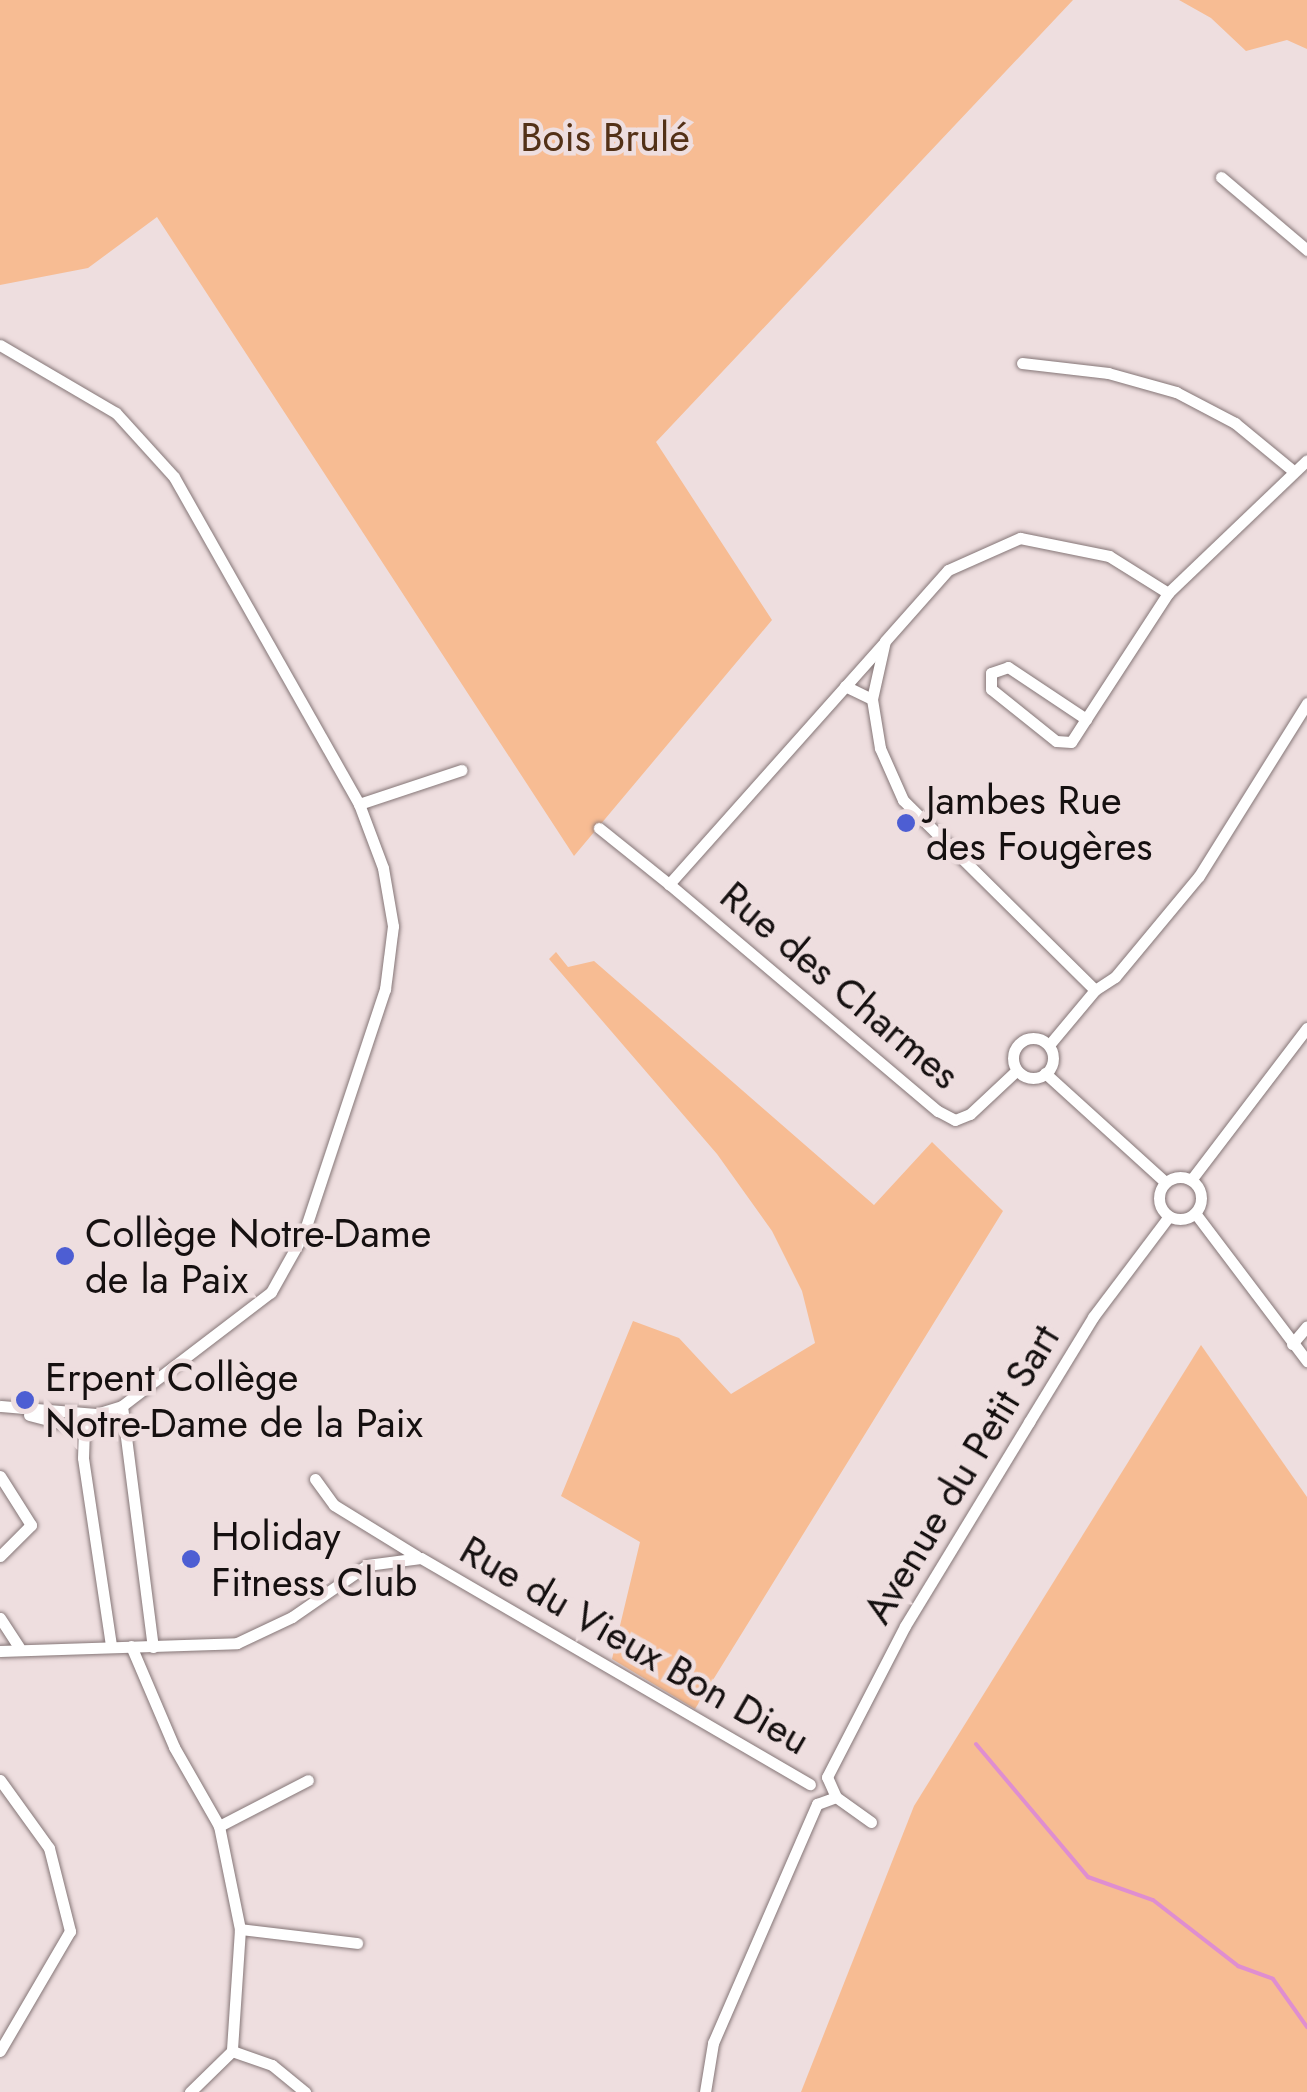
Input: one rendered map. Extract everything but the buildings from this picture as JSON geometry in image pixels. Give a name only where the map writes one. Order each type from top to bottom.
[{"type":"street","points":[[1220,176],[1307,250]]},
{"type":"street","points":[[0,345],[116,413],[174,477],[359,804],[383,868],[393,926],[385,989],[304,1233],[271,1292],[122,1406],[96,1414],[0,1408]]},
{"type":"street","points":[[1022,364],[1108,373],[1176,392],[1235,423],[1292,469]]},
{"type":"street","points":[[1086,719],[1008,667],[991,673],[991,689],[1056,741],[1071,742],[1086,719],[1168,593],[1292,469],[1307,460]]},
{"type":"street","name":"Rue des Charmes","points":[[669,884],[948,570],[1020,538],[1109,556],[1168,593]]},
{"type":"street","points":[[885,641],[872,698],[880,748],[903,800],[1096,990]]},
{"type":"street","points":[[845,686],[872,698]]},
{"type":"street","points":[[1049,1045],[1096,990],[1116,977],[1198,876],[1307,703]]},
{"type":"street","points":[[359,804],[461,770]]},
{"type":"street","name":"Rue des Charmes","points":[[599,828],[938,1111],[955,1120],[970,1114],[1017,1070]]},
{"type":"street","points":[[1045,1074],[1166,1182],[1191,1180],[1307,1028]]},
{"type":"street","points":[[1035,1038],[1049,1045],[1053,1060],[1045,1074],[1030,1078],[1017,1070],[1013,1055],[1020,1042],[1035,1038]]},
{"type":"street","points":[[1191,1180],[1200,1189],[1195,1212],[1307,1362]]},
{"type":"street","points":[[1166,1182],[1159,1194],[1169,1216],[1195,1212]]},
{"type":"street","name":"Avenue du Petit Sart","points":[[827,1776],[905,1626],[1008,1455],[1094,1317],[1169,1216]]},
{"type":"street","points":[[1292,1344],[1307,1326]]},
{"type":"street","points":[[122,1406],[153,1647]]},
{"type":"street","points":[[0,1408],[54,1418],[84,1429]]},
{"type":"street","points":[[0,1651],[111,1646],[84,1429],[96,1414]]},
{"type":"street","points":[[0,1476],[30,1525],[0,1556]]},
{"type":"street","points":[[315,1479],[334,1505],[421,1558]]},
{"type":"street","name":"Rue du Vieux Bon Dieu","points":[[111,1646],[236,1642],[292,1617],[367,1565],[421,1558],[810,1784],[817,1804],[836,1797],[827,1776],[810,1784]]},
{"type":"street","points":[[0,1618],[19,1648]]},
{"type":"street","points":[[131,1646],[174,1747],[219,1826],[240,1929],[232,2051],[190,2092]]},
{"type":"street","points":[[0,1780],[48,1848],[70,1931],[0,2051]]},
{"type":"street","points":[[219,1826],[308,1780]]},
{"type":"street","points":[[836,1797],[871,1822]]},
{"type":"street","points":[[706,2092],[714,2043],[817,1804]]},
{"type":"street","points":[[240,1929],[357,1943]]},
{"type":"street","points":[[232,2051],[272,2065],[305,2092]]},
{"type":"green space","name":"Bois Brulé","points":[[0,0],[1073,0],[656,442],[772,620],[574,856],[157,217],[88,268],[0,285]]},
{"type":"green space","points":[[1179,0],[1307,0],[1307,49],[1287,40],[1246,51],[1211,18]]},
{"type":"green space","points":[[556,952],[568,967],[594,961],[874,1205],[932,1142],[1003,1211],[695,1709],[612,1659],[640,1542],[561,1496],[633,1321],[679,1338],[731,1394],[815,1343],[802,1291],[772,1231],[717,1154],[549,959]]},
{"type":"green space","points":[[1201,1345],[1307,1497],[1307,2092],[801,2092],[914,1806]]},
{"type":"waterway","points":[[976,1744],[1088,1877],[1153,1900],[1238,1966],[1273,1979],[1307,2027]]},
{"type":"place","name":"Jambes Rue des Fougères","points":[[906,823]]},
{"type":"place","name":"Collège Notre-Dame de la Paix","points":[[65,1256]]},
{"type":"place","name":"Erpent Collège Notre-Dame de la Paix","points":[[25,1400]]},
{"type":"place","name":"Holiday Fitness Club","points":[[191,1559]]}]
